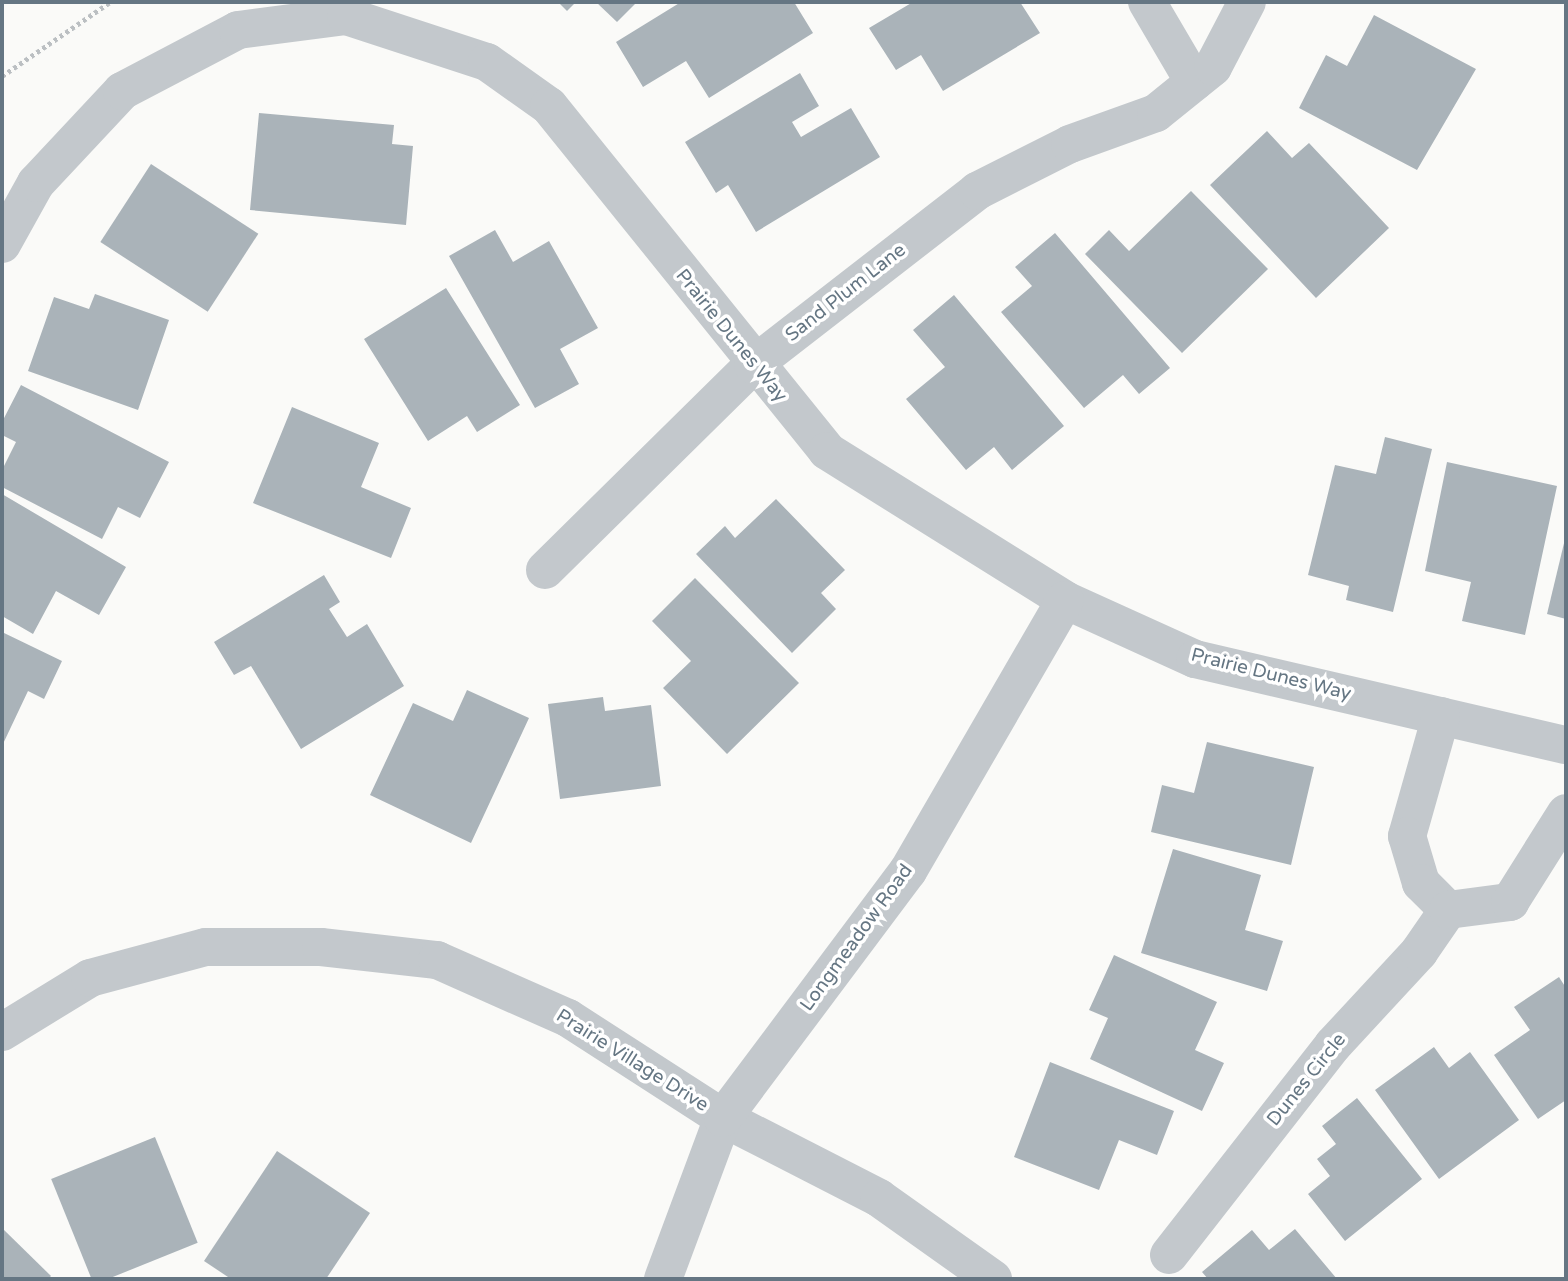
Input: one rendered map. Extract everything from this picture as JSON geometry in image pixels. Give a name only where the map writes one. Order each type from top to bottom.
[{"type":"street","points":[[1147,2],[1194,82]]},
{"type":"street","name":"Sand Plum Lane","points":[[545,570],[754,365],[976,191],[1070,144],[1156,113],[1213,67],[1247,2]]},
{"type":"street","name":"Prairie Dunes Way","points":[[2,244],[36,183],[122,91],[238,30],[346,16],[487,62],[549,106],[754,365],[827,451],[1065,600],[1195,659],[1566,745]]},
{"type":"street","name":"Longmeadow Road","points":[[663,1279],[723,1118],[908,871],[1065,600]]},
{"type":"street","points":[[1441,716],[1407,836],[1422,883],[1448,910],[1510,902],[1566,813]]},
{"type":"street","name":"Dunes Circle","points":[[1169,1255],[1333,1045],[1419,952],[1448,910]]},
{"type":"street","name":"Prairie Village Drive","points":[[2,1032],[90,978],[206,947],[321,947],[437,960],[568,1018],[723,1118],[879,1198],[993,1279]]},
{"type":"path","points":[[2,75],[110,2]]},
{"type":"building","points":[[558,2],[576,2],[567,11]]},
{"type":"building","points":[[596,2],[637,2],[617,22]]},
{"type":"building","points":[[681,2],[794,2],[813,33],[709,98],[686,61],[643,87],[616,42]]},
{"type":"building","points":[[913,2],[1020,2],[1040,33],[943,91],[921,55],[896,70],[869,28]]},
{"type":"building","points":[[1374,15],[1476,69],[1417,170],[1299,108],[1326,55],[1347,66]]},
{"type":"building","points":[[800,73],[819,106],[792,122],[801,137],[851,108],[880,157],[756,232],[728,185],[716,193],[685,142]]},
{"type":"building","points":[[259,113],[394,125],[392,144],[413,146],[406,225],[250,210]]},
{"type":"building","points":[[1267,131],[1292,158],[1309,143],[1389,228],[1316,298],[1210,185]]},
{"type":"building","points":[[151,164],[258,234],[208,312],[100,242]]},
{"type":"building","points":[[1191,191],[1268,269],[1182,353],[1085,254],[1109,230],[1129,251]]},
{"type":"building","points":[[495,230],[513,262],[549,241],[598,328],[560,349],[579,384],[535,408],[449,256]]},
{"type":"building","points":[[1055,233],[1170,368],[1139,394],[1123,375],[1084,408],[1001,312],[1032,286],[1015,267]]},
{"type":"building","points":[[446,288],[520,405],[477,432],[467,416],[428,441],[364,339]]},
{"type":"building","points":[[95,294],[169,320],[138,410],[28,371],[54,297],[89,309]]},
{"type":"building","points":[[954,295],[1064,426],[1012,470],[994,447],[966,470],[906,399],[945,367],[913,330]]},
{"type":"building","points":[[21,385],[169,462],[140,518],[118,507],[102,539],[2,487],[2,470],[16,442],[2,435],[2,422]]},
{"type":"building","points":[[292,407],[379,443],[361,487],[411,508],[391,558],[253,503]]},
{"type":"building","points":[[1385,437],[1432,449],[1393,612],[1346,600],[1349,586],[1308,575],[1335,465],[1376,474]]},
{"type":"building","points":[[1447,462],[1557,486],[1525,635],[1462,621],[1471,582],[1425,571]]},
{"type":"building","points":[[2,494],[126,567],[99,615],[56,591],[33,634],[2,616]]},
{"type":"building","points":[[776,499],[845,570],[821,593],[836,609],[792,653],[696,554],[725,526],[735,538]]},
{"type":"building","points":[[1566,539],[1566,619],[1547,614]]},
{"type":"building","points":[[324,575],[340,602],[329,609],[347,637],[367,624],[404,686],[301,749],[251,666],[234,675],[214,642]]},
{"type":"building","points":[[695,578],[799,683],[727,754],[663,688],[691,661],[652,621]]},
{"type":"building","points":[[2,632],[62,661],[44,699],[28,691],[2,746]]},
{"type":"building","points":[[467,690],[529,718],[471,843],[370,795],[413,703],[453,721]]},
{"type":"building","points":[[603,697],[605,711],[651,705],[661,786],[560,799],[548,704]]},
{"type":"building","points":[[1207,742],[1314,767],[1291,865],[1151,832],[1162,785],[1194,793]]},
{"type":"building","points":[[1173,849],[1261,875],[1245,930],[1283,941],[1267,991],[1141,953]]},
{"type":"building","points":[[1114,955],[1217,1002],[1195,1050],[1224,1063],[1202,1111],[1090,1059],[1108,1018],[1089,1010]]},
{"type":"building","points":[[1559,977],[1566,988],[1566,1100],[1538,1119],[1494,1055],[1530,1030],[1514,1007]]},
{"type":"building","points":[[1434,1047],[1449,1068],[1470,1052],[1519,1120],[1439,1179],[1375,1090]]},
{"type":"building","points":[[1050,1062],[1174,1111],[1157,1155],[1119,1140],[1099,1190],[1014,1157]]},
{"type":"building","points":[[1357,1098],[1422,1179],[1345,1241],[1308,1194],[1330,1176],[1317,1159],[1336,1144],[1322,1126]]},
{"type":"building","points":[[155,1137],[198,1243],[108,1279],[92,1279],[51,1179]]},
{"type":"building","points":[[277,1151],[370,1213],[326,1279],[231,1279],[204,1261]]},
{"type":"building","points":[[2,1228],[51,1276],[48,1279],[2,1279]]},
{"type":"building","points":[[1295,1229],[1337,1279],[1208,1279],[1202,1272],[1252,1230],[1269,1250]]}]
